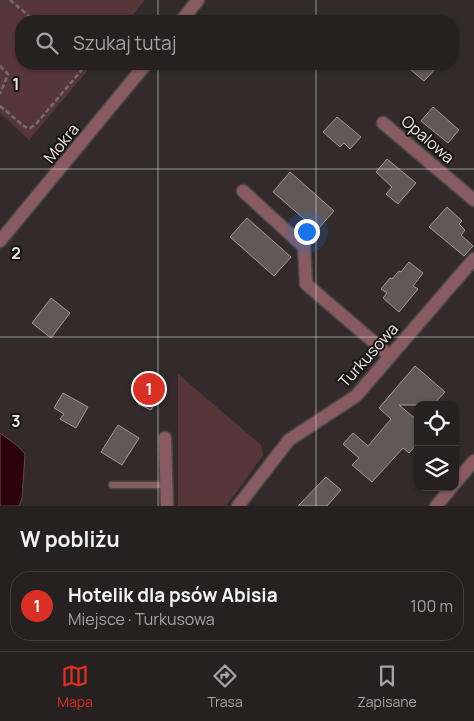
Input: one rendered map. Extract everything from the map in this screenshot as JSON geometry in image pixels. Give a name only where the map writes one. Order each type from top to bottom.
[{"type":"street","points":[[186,15],[198,0]]},
{"type":"street","name":"Mokra","points":[[0,241],[141,70]]},
{"type":"street","name":"Opalowa","points":[[383,122],[474,200]]},
{"type":"street","points":[[242,191],[304,247],[306,284],[390,356]]},
{"type":"street","name":"Turkusowa","points":[[238,506],[289,440],[356,396],[474,259]]},
{"type":"street","points":[[165,438],[167,506]]},
{"type":"street","points":[[459,478],[474,461]]},
{"type":"street","points":[[436,506],[449,491]]},
{"type":"lane","points":[[112,486],[166,485]]},
{"type":"path","points":[[10,0],[28,15]]},
{"type":"path","points":[[0,66],[8,74],[0,94]]},
{"type":"path","points":[[0,106],[25,127],[30,128],[41,118],[82,70]]},
{"type":"shaded area","points":[[0,0],[145,0],[133,15],[15,15],[15,70],[88,70],[29,140],[0,113]]},
{"type":"shaded area","points":[[178,374],[261,445],[263,455],[226,506],[178,506]]},
{"type":"shaded area","points":[[0,433],[18,446],[25,454],[22,498],[19,506],[0,506]]},
{"type":"building","points":[[411,70],[434,70],[424,81]]},
{"type":"building","points":[[433,107],[459,130],[448,143],[421,121]]},
{"type":"building","points":[[337,117],[361,137],[350,149],[344,143],[340,147],[323,132]]},
{"type":"building","points":[[387,159],[416,183],[398,204],[386,194],[392,187],[376,172]]},
{"type":"building","points":[[290,172],[334,211],[317,230],[273,192]]},
{"type":"building","points":[[447,207],[462,221],[459,224],[465,230],[461,235],[473,246],[464,256],[429,227]]},
{"type":"building","points":[[247,218],[291,257],[274,276],[230,237]]},
{"type":"building","points":[[409,262],[423,273],[413,286],[418,289],[399,312],[383,298],[387,293],[381,289],[390,278],[392,279],[399,271],[401,272]]},
{"type":"building","points":[[51,298],[70,313],[51,338],[32,323]]},
{"type":"building","points":[[415,366],[445,392],[437,401],[414,401],[414,405],[399,405],[414,418],[414,447],[409,453],[403,448],[372,482],[352,465],[359,458],[343,444],[353,433],[368,446],[391,419],[379,408]]},
{"type":"building","points":[[143,375],[164,386],[151,410],[138,404],[142,397],[134,393]]},
{"type":"building","points":[[63,393],[88,407],[76,428],[60,419],[64,414],[54,408]]},
{"type":"building","points":[[118,425],[139,438],[122,465],[101,452]]},
{"type":"building","points":[[326,477],[341,490],[327,506],[298,506]]},
{"type":"place","name":"Hotelik dla psów Abisia","points":[[149,389]]}]
